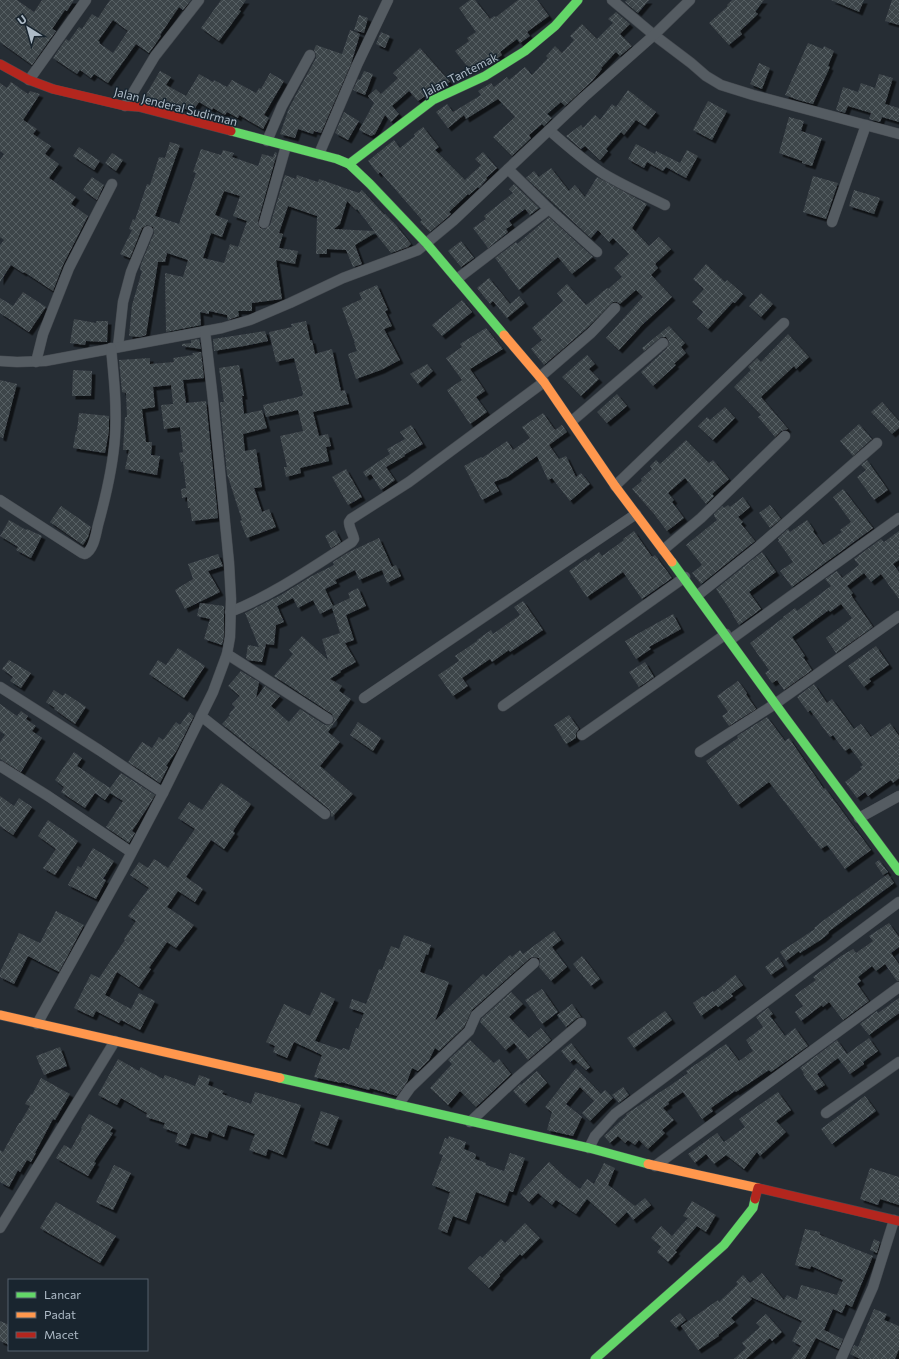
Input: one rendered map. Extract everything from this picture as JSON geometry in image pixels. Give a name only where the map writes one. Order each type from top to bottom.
[{"type":"main road","name":"Jalan Tantemak","points":[[349,164],[433,100],[491,72],[525,51],[555,26],[578,0]]},
{"type":"main road","name":"Jalan Jenderal Sudirman","points":[[0,64],[29,80],[54,89],[139,108],[267,142],[319,154],[349,164]]},
{"type":"main road","points":[[349,164],[427,244],[542,379],[615,486],[684,577],[775,704],[899,871]]},
{"type":"main road","points":[[0,1015],[589,1148],[655,1166],[758,1188],[896,1221]]},
{"type":"main road","points":[[595,1359],[724,1245],[742,1224],[753,1208],[758,1188]]},
{"type":"street","points":[[29,80],[86,0]]},
{"type":"street","points":[[125,106],[155,56],[199,0]]},
{"type":"street","points":[[319,154],[357,65],[388,0]]},
{"type":"street","points":[[612,0],[706,76],[721,85],[899,134]]},
{"type":"street","points":[[0,361],[46,361],[222,328],[263,315],[351,275],[408,255],[427,244],[548,130],[654,35],[690,0]]},
{"type":"street","points":[[267,142],[282,106],[310,55]]},
{"type":"street","points":[[832,222],[866,125]]},
{"type":"street","points":[[548,130],[604,174],[626,187],[665,205]]},
{"type":"street","points":[[264,223],[286,146]]},
{"type":"street","points":[[508,169],[549,209],[597,252]]},
{"type":"street","points":[[36,362],[43,334],[69,268],[112,184]]},
{"type":"street","points":[[457,279],[549,209]]},
{"type":"street","points":[[0,500],[82,553],[85,554],[89,552],[95,538],[102,511],[115,438],[114,348],[123,302],[131,272],[148,231]]},
{"type":"street","points":[[230,612],[245,606],[280,587],[352,542],[354,535],[349,526],[351,519],[408,482],[542,379],[616,308]]},
{"type":"street","points":[[615,486],[784,323]]},
{"type":"street","points":[[37,1024],[163,793],[213,692],[228,654],[230,637],[229,563],[205,331]]},
{"type":"street","points":[[572,421],[663,343]]},
{"type":"street","points":[[663,550],[701,518],[785,436]]},
{"type":"street","points":[[698,596],[758,547],[877,442]]},
{"type":"street","points":[[364,698],[636,514]]},
{"type":"street","points":[[582,735],[728,637],[899,518]]},
{"type":"street","points":[[503,706],[684,577]]},
{"type":"street","points":[[700,752],[775,704],[899,616]]},
{"type":"street","points":[[228,654],[328,719]]},
{"type":"street","points":[[0,687],[163,793]]},
{"type":"street","points":[[201,716],[325,814]]},
{"type":"street","points":[[0,766],[48,796],[131,852]]},
{"type":"street","points":[[860,818],[899,796]]},
{"type":"street","points":[[589,1148],[595,1136],[615,1114],[899,902]]},
{"type":"street","points":[[398,1105],[410,1088],[469,1031],[476,1015],[534,963]]},
{"type":"street","points":[[655,1166],[899,987]]},
{"type":"street","points":[[470,1122],[518,1077],[580,1023]]},
{"type":"street","points":[[0,1228],[115,1041]]},
{"type":"street","points":[[826,1113],[899,1062]]},
{"type":"street","points":[[842,1359],[873,1286],[896,1221]]},
{"type":"building","points":[[0,0],[17,0],[34,12],[42,0],[74,0],[52,29],[56,31],[32,65],[0,42]]},
{"type":"building","points":[[110,0],[191,0],[183,10],[179,7],[149,53],[136,44],[108,83],[94,74],[91,78],[80,70],[77,74],[53,58],[66,39],[69,41],[79,27],[82,29],[92,14],[98,18]],"holes":[[[113,20],[128,31],[113,53],[98,41]]]},
{"type":"building","points":[[221,0],[246,0],[239,10],[241,11],[219,41],[201,28]]},
{"type":"building","points":[[470,0],[475,0],[490,19],[494,16],[496,17],[518,0],[537,0],[549,16],[527,32],[530,36],[520,43],[517,39],[500,52],[502,55],[487,65],[484,60],[470,70],[455,51],[469,41],[467,38],[476,32],[459,8]]},
{"type":"building","points":[[627,0],[649,0],[638,13],[625,2]]},
{"type":"building","points":[[732,0],[764,0],[755,12],[758,14],[740,31],[742,34],[729,45],[709,23],[728,6],[727,5]]},
{"type":"building","points":[[831,0],[864,0],[859,12]]},
{"type":"building","points":[[892,0],[899,0],[899,25],[885,21]]},
{"type":"building","points":[[616,12],[630,24],[620,34],[632,46],[620,56],[616,52],[601,68],[602,69],[592,81],[565,106],[561,102],[547,114],[552,118],[544,126],[542,124],[529,135],[531,138],[512,156],[493,137],[515,117],[498,99],[466,119],[464,115],[448,128],[436,112],[447,104],[453,112],[481,95],[478,91],[491,83],[494,87],[507,77],[509,80],[525,67],[532,75],[548,58],[546,56],[555,46],[562,53],[574,40],[570,36],[582,24],[597,39],[613,23],[608,19]]},
{"type":"building","points":[[359,15],[368,18],[364,33],[354,30]]},
{"type":"building","points":[[350,30],[360,34],[351,64],[321,133],[314,131],[313,134],[298,129],[295,138],[280,134],[289,108],[316,58],[314,50],[316,45],[342,54]]},
{"type":"building","points":[[381,32],[390,36],[385,48],[376,44]]},
{"type":"building","points":[[808,43],[823,49],[824,46],[834,51],[828,66],[830,67],[813,104],[785,95]]},
{"type":"building","points":[[420,48],[450,82],[435,89],[418,101],[409,91],[392,106],[399,114],[391,122],[385,115],[375,134],[371,136],[359,130],[374,103],[368,96],[376,89],[381,94],[398,78],[393,73]]},
{"type":"building","points":[[759,63],[770,68],[762,89],[750,84]]},
{"type":"building","points":[[160,71],[171,77],[166,85],[186,96],[199,74],[213,82],[214,80],[227,87],[232,80],[256,93],[259,88],[261,89],[270,73],[284,81],[264,115],[269,118],[263,129],[239,115],[238,118],[227,112],[225,115],[213,108],[212,110],[199,102],[193,111],[144,98]]},
{"type":"building","points":[[364,71],[373,74],[365,95],[353,90]]},
{"type":"building","points":[[879,74],[893,78],[885,104],[899,108],[899,122],[882,117],[880,122],[869,119],[871,113],[848,106],[845,113],[836,110],[843,87],[858,92],[861,83],[875,88]]},
{"type":"building","points":[[11,82],[28,94],[30,91],[40,94],[23,120],[37,129],[33,134],[51,146],[45,154],[59,164],[49,178],[76,197],[71,204],[88,216],[63,265],[53,291],[11,265],[0,282],[0,245],[4,240],[0,237],[0,160],[4,154],[0,151],[0,83],[7,88]]},
{"type":"building","points":[[628,90],[656,112],[645,126],[636,120],[624,135],[621,132],[606,149],[608,151],[600,160],[585,146],[581,149],[566,136],[581,125],[583,128],[595,115],[600,120],[612,104],[616,107]]},
{"type":"building","points":[[708,101],[727,111],[712,140],[693,130]]},
{"type":"building","points":[[344,112],[359,121],[348,140],[335,133]]},
{"type":"building","points":[[789,117],[804,121],[801,131],[822,138],[812,166],[779,153]]},
{"type":"building","points":[[423,127],[439,147],[435,150],[465,180],[481,165],[475,159],[483,152],[497,168],[486,178],[487,179],[479,188],[478,187],[469,195],[468,194],[449,212],[451,214],[430,232],[420,222],[422,220],[380,172],[378,174],[368,161],[394,140],[400,148],[415,136],[414,134]]},
{"type":"building","points":[[170,142],[180,145],[155,216],[179,224],[196,173],[193,172],[201,149],[221,155],[223,150],[234,153],[232,157],[258,166],[262,154],[273,157],[275,152],[277,153],[258,221],[260,228],[265,229],[270,225],[285,175],[296,179],[297,175],[318,182],[319,179],[359,193],[362,190],[396,225],[411,244],[408,247],[391,253],[375,233],[355,245],[362,264],[353,267],[346,250],[327,249],[327,254],[316,254],[317,216],[288,206],[279,233],[283,234],[279,248],[298,251],[295,264],[276,260],[282,299],[252,303],[252,311],[238,311],[239,316],[228,320],[227,315],[209,311],[209,314],[200,312],[201,325],[166,332],[165,273],[183,277],[188,260],[167,253],[165,262],[158,262],[146,335],[140,337],[129,336],[132,305],[142,271],[140,270],[141,264],[154,233],[153,227],[147,225],[142,228],[130,258],[120,254],[132,230],[129,229],[133,219],[135,220],[147,184],[150,185],[159,157],[165,158]],"holes":[[[224,191],[240,196],[233,216],[247,221],[238,247],[230,244],[224,263],[203,258],[211,233],[222,237],[228,220],[215,215]],[[347,201],[356,210],[357,209],[374,231],[334,229],[340,224]]]},
{"type":"building","points":[[636,144],[655,154],[656,151],[680,163],[687,150],[698,156],[686,178],[666,167],[663,171],[647,162],[644,168],[628,159]]},
{"type":"building","points":[[79,147],[100,161],[94,170],[73,156]]},
{"type":"building","points":[[112,153],[123,160],[116,171],[105,163]]},
{"type":"building","points":[[551,168],[569,191],[575,185],[585,197],[597,177],[647,204],[632,228],[649,246],[659,237],[671,249],[655,264],[658,268],[651,275],[672,297],[642,325],[619,350],[606,338],[643,297],[636,290],[620,304],[613,302],[587,328],[544,365],[531,349],[542,340],[532,328],[563,301],[557,293],[567,284],[586,305],[622,277],[614,268],[629,254],[613,238],[609,242],[598,230],[591,238],[526,178],[534,171],[539,177]]},
{"type":"building","points":[[813,176],[838,183],[826,219],[803,212]]},
{"type":"building","points":[[92,177],[104,185],[97,200],[83,190]]},
{"type":"building","points":[[514,184],[539,208],[530,215],[525,209],[509,221],[512,225],[506,229],[508,232],[488,248],[473,228],[486,219],[484,216],[513,193],[509,189]]},
{"type":"building","points":[[854,190],[880,198],[874,214],[849,206]]},
{"type":"building","points":[[549,217],[593,257],[572,274],[558,257],[519,290],[495,258],[516,242],[517,244]]},
{"type":"building","points":[[461,241],[474,258],[461,267],[448,251]]},
{"type":"building","points":[[706,264],[725,282],[727,280],[743,294],[735,303],[733,302],[708,329],[697,319],[703,312],[692,302],[704,289],[693,279]]},
{"type":"building","points":[[489,278],[510,304],[519,296],[525,303],[507,318],[493,301],[490,304],[477,288]]},
{"type":"building","points":[[377,285],[388,310],[385,311],[392,326],[384,329],[400,360],[381,370],[356,379],[348,354],[357,351],[342,308],[362,299],[359,293]]},
{"type":"building","points":[[23,292],[46,307],[29,332],[0,313],[0,298],[13,306]]},
{"type":"building","points":[[761,293],[773,304],[761,317],[749,306]]},
{"type":"building","points":[[462,300],[472,312],[442,336],[432,325]]},
{"type":"building","points":[[74,319],[96,323],[96,321],[108,321],[107,342],[86,341],[85,345],[70,343]]},
{"type":"building","points":[[306,321],[315,354],[332,349],[341,391],[345,390],[349,404],[313,412],[319,436],[328,434],[331,446],[326,447],[329,461],[300,468],[301,473],[286,477],[284,467],[287,467],[280,436],[303,431],[298,410],[266,417],[263,405],[302,396],[303,394],[294,358],[276,362],[269,332],[292,327],[291,324]]},
{"type":"building","points":[[669,326],[685,343],[681,347],[686,353],[674,364],[676,365],[653,386],[641,372],[667,348],[669,341],[666,337],[661,337],[644,351],[642,348]]},
{"type":"building","points":[[486,328],[503,349],[470,369],[485,391],[476,397],[487,412],[470,424],[447,390],[462,380],[446,358],[462,347],[460,344]]},
{"type":"building","points":[[265,331],[268,341],[214,351],[213,339]]},
{"type":"building","points":[[788,334],[809,357],[796,369],[794,366],[761,397],[788,429],[781,431],[775,437],[758,417],[761,415],[734,387],[751,370],[748,367],[757,358],[761,362]]},
{"type":"building","points":[[199,339],[201,349],[182,346],[182,344],[191,343],[191,340]]},
{"type":"building","points":[[201,352],[204,378],[183,380],[186,403],[206,401],[218,518],[192,521],[190,508],[188,508],[187,497],[182,498],[181,489],[186,488],[183,461],[181,462],[179,453],[183,452],[180,427],[164,429],[161,405],[173,404],[171,385],[153,387],[155,407],[142,409],[146,442],[152,442],[151,455],[160,456],[157,475],[125,469],[129,450],[123,450],[125,417],[127,417],[126,393],[122,392],[119,360],[150,358],[150,364],[174,362],[173,358],[193,355],[192,353]]},
{"type":"building","points":[[587,355],[595,364],[589,369],[599,379],[581,396],[562,377]]},
{"type":"building","points":[[427,364],[433,371],[418,384],[410,374]]},
{"type":"building","points":[[239,365],[244,396],[242,396],[244,414],[262,410],[267,428],[243,434],[245,451],[256,449],[262,487],[254,488],[262,512],[269,509],[276,527],[247,538],[240,521],[242,520],[227,474],[220,402],[224,402],[219,368]]},
{"type":"building","points":[[73,370],[92,371],[91,396],[72,396]]},
{"type":"building","points":[[0,380],[17,384],[3,438],[0,437]]},
{"type":"building","points":[[617,394],[627,406],[607,423],[597,412]]},
{"type":"building","points":[[882,402],[899,421],[899,428],[892,434],[871,412]]},
{"type":"building","points":[[725,407],[735,418],[713,440],[698,426],[707,417],[710,420]]},
{"type":"building","points":[[79,413],[109,416],[109,431],[105,453],[73,448]]},
{"type":"building","points":[[543,413],[555,430],[562,425],[567,432],[549,445],[559,459],[566,456],[576,477],[581,473],[590,484],[570,501],[552,478],[548,480],[537,456],[507,477],[494,482],[499,491],[482,500],[464,466],[481,457],[482,458],[507,441],[513,450],[530,438],[522,427]]},
{"type":"building","points":[[859,424],[872,439],[853,456],[840,441]]},
{"type":"building","points":[[411,425],[423,444],[386,467],[395,480],[381,490],[371,474],[366,477],[363,472],[390,454],[387,449],[405,439],[400,432]]},
{"type":"building","points":[[686,440],[709,463],[713,460],[729,479],[712,494],[714,496],[706,504],[685,478],[668,493],[674,500],[672,502],[684,518],[667,531],[632,489],[642,481],[641,479],[652,469],[650,466],[656,460],[660,464]]},
{"type":"building","points":[[867,460],[888,490],[874,500],[857,477],[866,470],[861,465]]},
{"type":"building","points":[[346,469],[362,497],[348,505],[332,477]]},
{"type":"building","points":[[843,489],[873,528],[792,587],[780,571],[793,562],[778,541],[778,538],[788,529],[790,532],[807,520],[823,545],[842,532],[840,530],[851,522],[833,497]]},
{"type":"building","points":[[743,497],[750,507],[738,517],[743,522],[741,524],[755,541],[701,584],[692,573],[702,565],[686,545],[717,520],[714,514],[722,506],[724,508],[728,505],[730,507]]},
{"type":"building","points":[[770,505],[781,519],[770,528],[759,513]]},
{"type":"building","points":[[61,506],[91,527],[88,537],[83,545],[50,522]]},
{"type":"building","points":[[9,520],[26,530],[27,529],[42,536],[31,558],[16,550],[18,547],[0,536]]},
{"type":"building","points":[[335,530],[341,542],[331,548],[325,536]]},
{"type":"building","points":[[634,531],[652,557],[655,555],[672,578],[642,599],[623,572],[587,597],[569,571],[599,552],[602,556]]},
{"type":"building","points":[[899,531],[899,560],[893,564],[899,572],[899,599],[881,574],[871,582],[864,573],[847,586],[853,593],[851,595],[873,627],[836,653],[826,638],[852,618],[841,604],[830,612],[829,610],[792,637],[805,656],[803,657],[812,670],[784,690],[777,680],[772,683],[765,673],[769,670],[750,643],[795,608],[797,611],[831,586],[825,579],[837,571],[842,578],[859,565],[854,559],[881,539],[884,542]]},
{"type":"building","points":[[379,538],[392,567],[396,565],[401,576],[387,583],[382,570],[359,580],[355,570],[335,580],[337,583],[325,589],[333,606],[350,598],[348,593],[358,588],[366,606],[346,615],[354,640],[345,643],[356,662],[340,671],[341,672],[330,679],[342,686],[339,691],[351,699],[328,732],[340,742],[320,766],[353,794],[332,817],[329,809],[222,724],[235,707],[232,704],[240,696],[228,686],[241,671],[259,682],[256,698],[265,686],[280,696],[271,706],[289,722],[300,709],[325,725],[333,723],[334,719],[332,714],[274,676],[293,654],[289,650],[302,636],[328,660],[322,639],[340,633],[332,608],[320,614],[313,600],[298,608],[293,598],[277,606],[284,622],[276,625],[274,645],[266,644],[262,662],[248,660],[246,658],[248,645],[259,647],[245,613],[281,595],[310,577],[334,565],[333,562],[347,553]]},
{"type":"building","points":[[762,552],[776,572],[749,592],[761,609],[739,625],[716,589]]},
{"type":"building","points":[[218,554],[223,566],[208,571],[220,592],[185,609],[175,590],[193,579],[188,564]]},
{"type":"building","points":[[523,601],[543,630],[510,652],[509,650],[492,662],[490,659],[462,678],[468,686],[453,696],[438,675],[459,661],[455,656],[491,630],[493,634],[520,615],[514,607]]},
{"type":"building","points":[[200,603],[224,606],[224,636],[222,645],[204,639],[210,619],[197,616]]},
{"type":"building","points":[[673,614],[681,629],[649,647],[651,649],[636,659],[625,641]]},
{"type":"building","points":[[876,646],[889,665],[869,679],[871,681],[864,687],[848,666]]},
{"type":"building","points":[[178,648],[205,666],[184,698],[149,674],[158,660],[166,665]]},
{"type":"building","points":[[9,660],[31,673],[21,688],[10,681],[13,677],[2,669]]},
{"type":"building","points":[[645,662],[654,677],[639,687],[629,672]]},
{"type":"building","points":[[738,681],[756,709],[729,726],[722,716],[728,712],[717,696]]},
{"type":"building","points":[[814,684],[827,703],[832,699],[854,729],[861,724],[871,737],[890,723],[899,736],[899,778],[893,783],[891,780],[868,796],[865,792],[857,798],[845,782],[862,769],[860,767],[863,765],[850,748],[845,751],[833,735],[830,737],[810,710],[808,712],[797,697]]},
{"type":"building","points":[[54,690],[63,696],[65,693],[86,707],[75,724],[46,702]]},
{"type":"building","points":[[0,704],[17,716],[21,711],[28,716],[26,719],[36,726],[32,731],[42,738],[21,772],[0,759],[0,742],[5,735],[0,731]]},
{"type":"building","points":[[189,712],[194,716],[177,750],[166,766],[168,767],[160,783],[128,762],[142,742],[152,748],[159,737],[163,740],[176,722],[180,725]]},
{"type":"building","points":[[569,715],[579,729],[576,733],[576,738],[566,744],[554,725]]},
{"type":"building","points":[[767,717],[785,741],[789,738],[824,789],[825,788],[871,850],[845,869],[827,845],[821,849],[769,782],[738,805],[706,761],[738,738],[737,736]]},
{"type":"building","points":[[358,722],[381,738],[373,751],[350,735]]},
{"type":"building","points":[[74,752],[82,758],[77,766],[110,788],[121,773],[155,795],[132,831],[135,833],[129,843],[106,827],[123,801],[110,793],[105,800],[95,793],[85,808],[61,792],[64,787],[55,780]]},
{"type":"building","points":[[221,783],[251,804],[233,831],[235,833],[224,849],[211,840],[186,877],[203,889],[195,902],[178,891],[167,907],[194,925],[176,948],[167,942],[149,968],[151,969],[139,987],[117,972],[105,995],[131,1009],[139,993],[155,1001],[140,1030],[121,1020],[119,1023],[96,1011],[93,1017],[74,1008],[91,974],[99,978],[136,921],[128,916],[149,888],[130,875],[139,862],[148,868],[154,859],[168,868],[195,829],[178,818],[189,802],[202,810]]},
{"type":"building","points":[[0,796],[14,806],[19,798],[32,807],[13,835],[0,826]]},
{"type":"building","points":[[48,820],[78,841],[55,875],[43,868],[56,849],[38,836]]},
{"type":"building","points":[[93,848],[114,861],[103,879],[106,880],[96,899],[68,885],[78,866],[81,868]]},
{"type":"building","points":[[879,860],[888,872],[883,875],[875,863]]},
{"type":"building","points":[[888,874],[894,883],[828,932],[829,933],[822,939],[800,953],[799,951],[786,961],[780,952],[815,929],[814,928],[824,920]]},
{"type":"building","points":[[56,911],[84,925],[59,972],[28,956],[14,984],[0,977],[0,972],[19,933],[40,943]]},
{"type":"building","points":[[889,923],[899,937],[899,947],[891,953],[899,964],[899,981],[897,981],[885,964],[876,971],[872,966],[858,977],[861,981],[857,984],[869,1001],[843,1020],[829,1002],[823,1007],[822,1005],[801,1021],[795,1012],[803,1006],[795,995],[816,980],[813,977],[841,956],[853,949],[856,953],[873,941],[869,936]]},
{"type":"building","points":[[554,931],[561,940],[552,947],[567,967],[551,981],[539,967],[539,958],[530,958],[472,1010],[464,1027],[439,1051],[435,1048],[429,1060],[418,1071],[412,1068],[407,1082],[397,1096],[370,1088],[369,1090],[341,1082],[314,1077],[322,1055],[294,1042],[287,1058],[273,1052],[275,1046],[266,1042],[284,1004],[310,1016],[321,992],[335,999],[315,1041],[342,1050],[343,1048],[349,1050],[356,1028],[358,1029],[364,1013],[349,1008],[352,999],[366,1004],[379,969],[382,970],[391,946],[399,949],[404,935],[431,945],[428,955],[426,954],[420,972],[449,982],[435,1021],[483,974],[486,977],[510,955],[512,957],[520,950],[523,954]]},
{"type":"building","points":[[582,956],[600,979],[591,986],[573,964]]},
{"type":"building","points":[[778,957],[784,966],[771,975],[765,967]]},
{"type":"building","points":[[735,975],[743,985],[731,994],[733,996],[718,1007],[716,1005],[701,1016],[693,1003],[703,996],[705,997],[713,991],[714,992]]},
{"type":"building","points":[[542,989],[558,1012],[542,1024],[525,1000]]},
{"type":"building","points":[[511,992],[523,1004],[509,1017],[529,1038],[541,1028],[551,1040],[528,1060],[514,1043],[506,1050],[480,1022],[481,1019]]},
{"type":"building","points":[[899,998],[899,1013],[869,1035],[860,1024],[877,1011],[878,1013]]},
{"type":"building","points":[[572,1004],[581,1017],[577,1018],[566,1027],[557,1015]]},
{"type":"building","points":[[768,1008],[773,1014],[770,1016],[785,1036],[795,1028],[808,1046],[771,1072],[769,1070],[736,1092],[735,1091],[711,1108],[713,1111],[702,1119],[683,1092],[668,1102],[669,1104],[663,1108],[674,1120],[662,1130],[665,1133],[648,1149],[639,1140],[635,1145],[628,1140],[625,1143],[618,1136],[610,1143],[604,1136],[627,1115],[626,1114],[671,1085],[688,1073],[686,1071],[726,1044],[739,1061],[753,1051],[746,1040],[763,1027],[756,1017]]},
{"type":"building","points":[[665,1011],[672,1020],[634,1048],[627,1038]]},
{"type":"building","points":[[869,1038],[878,1051],[850,1074],[838,1058],[817,1074],[825,1085],[815,1091],[800,1068],[837,1040],[847,1054]]},
{"type":"building","points":[[470,1040],[494,1063],[499,1059],[511,1074],[476,1107],[460,1091],[448,1105],[430,1088],[452,1064],[448,1060]]},
{"type":"building","points":[[571,1043],[590,1067],[586,1070],[574,1059],[570,1062],[561,1051]]},
{"type":"building","points":[[60,1047],[67,1066],[44,1075],[36,1056]]},
{"type":"building","points":[[118,1059],[139,1071],[141,1067],[163,1079],[165,1075],[195,1086],[199,1075],[210,1079],[208,1085],[224,1091],[222,1094],[251,1104],[255,1092],[301,1105],[283,1155],[268,1149],[266,1156],[249,1150],[255,1134],[228,1125],[224,1137],[209,1131],[207,1138],[191,1133],[186,1146],[175,1142],[178,1133],[163,1128],[165,1123],[146,1117],[147,1113],[121,1098],[117,1105],[98,1095]]},
{"type":"building","points":[[576,1068],[601,1094],[605,1090],[613,1098],[590,1121],[582,1113],[594,1101],[580,1087],[566,1104],[582,1117],[573,1136],[547,1130],[552,1112],[545,1107]]},
{"type":"building","points":[[537,1071],[547,1083],[525,1104],[513,1091]]},
{"type":"building","points":[[41,1078],[70,1094],[55,1120],[53,1119],[31,1162],[27,1160],[20,1172],[18,1170],[9,1187],[0,1182],[0,1150],[3,1152],[30,1106],[25,1104],[31,1094],[32,1095]]},
{"type":"building","points":[[623,1087],[629,1095],[619,1103],[612,1095]]},
{"type":"building","points":[[778,1092],[791,1110],[776,1121],[786,1132],[760,1156],[757,1152],[744,1169],[726,1155],[714,1164],[706,1154],[695,1163],[688,1154],[717,1133],[724,1142],[745,1127],[739,1119]]},
{"type":"building","points":[[865,1096],[876,1111],[832,1144],[821,1129]]},
{"type":"building","points":[[321,1111],[339,1117],[328,1146],[311,1140]]},
{"type":"building","points":[[89,1114],[113,1127],[110,1132],[113,1133],[94,1162],[96,1163],[88,1176],[56,1158],[64,1145],[71,1149]]},
{"type":"building","points":[[449,1136],[466,1142],[464,1149],[476,1154],[475,1159],[486,1163],[486,1165],[504,1171],[510,1153],[525,1158],[513,1192],[509,1191],[505,1203],[476,1192],[466,1221],[453,1216],[447,1233],[438,1229],[450,1192],[432,1185],[443,1155],[439,1154],[445,1138],[448,1139]]},
{"type":"building","points":[[549,1162],[580,1189],[587,1179],[594,1184],[604,1163],[615,1168],[608,1185],[635,1206],[645,1198],[651,1205],[633,1220],[627,1212],[615,1224],[587,1199],[576,1214],[556,1200],[552,1205],[538,1193],[529,1202],[520,1193]]},
{"type":"building","points":[[114,1165],[131,1173],[113,1210],[96,1202]]},
{"type":"building","points":[[870,1168],[899,1177],[899,1205],[880,1199],[878,1205],[860,1199]]},
{"type":"building","points":[[692,1201],[716,1215],[706,1232],[697,1226],[675,1251],[677,1252],[668,1262],[657,1252],[661,1247],[651,1238],[661,1226],[672,1236],[688,1218],[683,1216]]},
{"type":"building","points":[[56,1202],[116,1236],[100,1263],[40,1228]]},
{"type":"building","points":[[525,1223],[540,1238],[522,1256],[520,1254],[499,1275],[500,1276],[489,1288],[468,1268],[480,1256],[482,1258],[501,1239],[505,1243]]},
{"type":"building","points":[[805,1229],[820,1232],[820,1235],[873,1256],[852,1307],[846,1304],[842,1313],[833,1309],[824,1330],[843,1339],[839,1349],[816,1338],[805,1359],[791,1359],[801,1346],[792,1341],[802,1321],[749,1296],[752,1299],[731,1318],[735,1322],[718,1335],[719,1336],[698,1350],[681,1326],[718,1300],[719,1302],[738,1284],[736,1282],[743,1275],[750,1283],[762,1273],[784,1300],[787,1295],[797,1300],[801,1285],[837,1295],[843,1280],[811,1266],[810,1269],[795,1265]]},
{"type":"building","points":[[874,1239],[880,1242],[877,1253],[870,1250]]},
{"type":"building","points":[[874,1309],[887,1314],[884,1320],[899,1326],[899,1349],[895,1359],[860,1359],[850,1354],[854,1345],[858,1347]]},
{"type":"building","points":[[680,1313],[686,1320],[676,1328],[670,1321]]},
{"type":"building","points":[[766,1314],[782,1332],[772,1341],[770,1338],[746,1359],[734,1359],[746,1348],[742,1343],[760,1327],[756,1323]]},
{"type":"building","points":[[0,1321],[8,1325],[8,1345],[0,1341]]},
{"type":"traffic: fast","points":[[349,164],[433,100],[485,76],[525,51],[555,26],[578,0]]},
{"type":"traffic: fast","points":[[231,131],[337,159],[349,164],[427,244],[504,335]]},
{"type":"traffic: fast","points":[[672,562],[899,871]]},
{"type":"traffic: fast","points":[[280,1078],[589,1148],[648,1164]]},
{"type":"traffic: fast","points":[[595,1359],[724,1245],[753,1208],[755,1199]]},
{"type":"traffic: slow","points":[[504,335],[544,382],[615,486],[672,562]]},
{"type":"traffic: slow","points":[[0,1015],[280,1078]]},
{"type":"traffic: slow","points":[[648,1164],[758,1188]]},
{"type":"traffic: jam","points":[[0,64],[29,80],[53,89],[125,106],[139,107],[231,131]]},
{"type":"traffic: jam","points":[[755,1199],[758,1188],[899,1221]]}]
